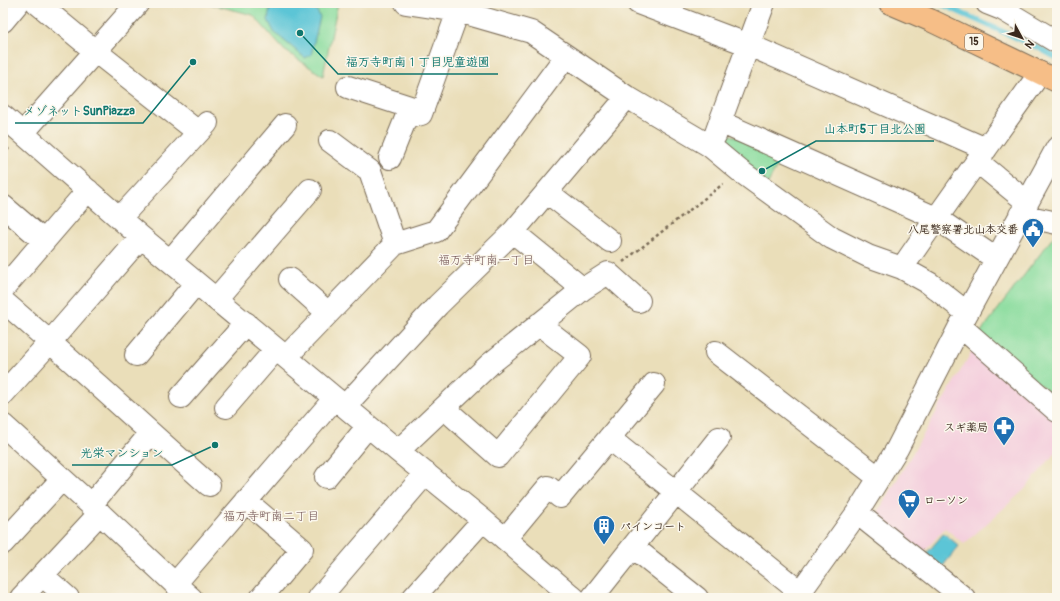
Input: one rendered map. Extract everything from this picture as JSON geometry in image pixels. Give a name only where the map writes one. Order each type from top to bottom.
[{"type":"main road","name":"15","points":[[890,3],[930,20],[1048,77]]},
{"type":"street","points":[[3,20],[18,3]]},
{"type":"street","points":[[37,3],[95,51],[203,128],[120,218]]},
{"type":"street","points":[[23,133],[138,3]]},
{"type":"street","points":[[406,3],[459,7],[531,32],[627,97],[710,146],[740,171],[832,238],[868,256],[902,268],[929,282],[963,320],[1057,411]]},
{"type":"street","points":[[638,3],[748,45],[982,155],[1024,209],[1057,224]]},
{"type":"street","points":[[710,146],[764,3]]},
{"type":"street","points":[[998,5],[1057,42]]},
{"type":"street","points":[[390,158],[406,118],[421,114],[459,7]]},
{"type":"street","points":[[226,407],[281,353],[328,314],[395,244],[436,230],[566,56]]},
{"type":"street","points":[[902,268],[982,155],[1048,77]]},
{"type":"street","points":[[348,87],[422,111]]},
{"type":"street","points":[[3,425],[183,591],[246,501],[340,402],[513,232],[627,97]]},
{"type":"street","points":[[3,116],[141,237],[483,520],[574,598]]},
{"type":"street","points":[[720,122],[936,218],[996,259]]},
{"type":"street","points":[[170,261],[285,125]]},
{"type":"street","points":[[330,140],[370,172],[395,244]]},
{"type":"street","points":[[609,438],[676,492],[798,595],[857,513],[897,449],[963,320],[1057,148]]},
{"type":"street","points":[[3,289],[88,190]]},
{"type":"street","points":[[216,299],[310,190]]},
{"type":"street","points":[[547,192],[610,241]]},
{"type":"street","points":[[3,206],[44,241]]},
{"type":"street","points":[[513,232],[583,289]]},
{"type":"street","points":[[3,394],[141,237]]},
{"type":"street","points":[[398,451],[490,364],[583,289],[608,273],[639,301]]},
{"type":"street","points":[[290,279],[328,314]]},
{"type":"street","points":[[136,355],[196,283]]},
{"type":"street","points":[[3,301],[150,434],[209,485]]},
{"type":"street","points":[[181,397],[246,324]]},
{"type":"street","points":[[444,408],[498,456],[580,356],[539,324]]},
{"type":"street","points":[[716,352],[879,478]]},
{"type":"street","points":[[505,539],[548,488],[560,497],[654,384]]},
{"type":"street","points":[[326,477],[368,426]]},
{"type":"street","points":[[21,598],[42,575],[95,509],[150,434]]},
{"type":"street","points":[[592,598],[719,438]]},
{"type":"street","points":[[319,598],[426,473]]},
{"type":"street","points":[[3,543],[62,479]]},
{"type":"street","points":[[246,501],[302,549],[272,594]]},
{"type":"street","points":[[857,513],[964,598]]},
{"type":"street","points":[[413,598],[483,520]]},
{"type":"street","points":[[633,547],[697,598]]},
{"type":"street","points":[[42,575],[68,598]]},
{"type":"path","points":[[608,273],[740,171]]},
{"type":"shaded area","points":[[975,346],[1057,420],[1057,451],[1024,490],[964,544],[945,528],[924,552],[878,518],[877,514]]},
{"type":"green space","points":[[206,3],[338,3],[323,76],[284,50],[253,15]]},
{"type":"green space","points":[[729,134],[782,157],[767,185],[724,150],[723,137]]},
{"type":"green space","points":[[1057,232],[1057,399],[980,333]]},
{"type":"water","points":[[276,3],[316,9],[320,17],[311,55],[305,58],[274,32],[268,20],[270,7]]},
{"type":"water","points":[[944,533],[959,546],[942,567],[926,554]]},
{"type":"waterway","points":[[939,3],[1039,48],[1057,58]]},
{"type":"place","name":"福万寺町南１丁目児童遊園","points":[[300,33]]},
{"type":"place","name":"メゾネットSunPiazza","points":[[193,62]]},
{"type":"place","name":"山本町5丁目北公園","points":[[762,171]]},
{"type":"place","name":"八尾警察署北山本交番","points":[[1033,248]]},
{"type":"place","name":"光栄マンション","points":[[215,445]]},
{"type":"place","name":"スギ薬局","points":[[1004,446]]},
{"type":"place","name":"ローソン","points":[[909,520]]},
{"type":"place","name":"パインコート","points":[[604,546]]},
{"type":"district","name":"福万寺町南一丁目","points":[[486,260]]},
{"type":"district","name":"福万寺町南二丁目","points":[[271,516]]}]
